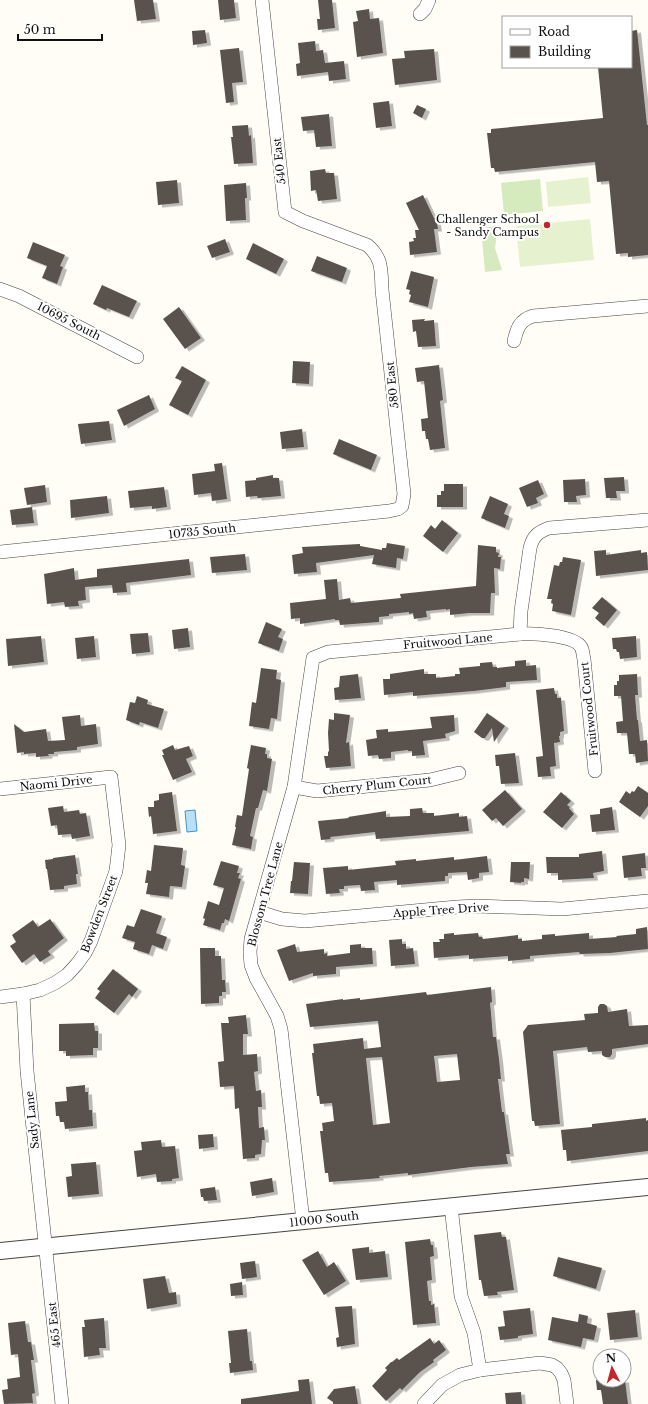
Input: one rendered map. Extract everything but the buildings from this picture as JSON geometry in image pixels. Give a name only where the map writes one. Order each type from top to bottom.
[{"type":"street","name":"540 East","points":[[262,0],[285,212],[303,221],[367,245],[373,250],[380,263]]},
{"type":"street","points":[[420,14],[430,0]]},
{"type":"street","name":"580 East","points":[[380,263],[404,494],[402,506]]},
{"type":"street","name":"10695 South","points":[[0,289],[19,296],[137,356]]},
{"type":"street","points":[[514,341],[521,323],[529,317],[648,306]]},
{"type":"street","name":"10735 South","points":[[0,552],[389,511],[398,509],[402,506]]},
{"type":"street","points":[[520,634],[520,611],[530,548],[536,534],[550,528],[648,520]]},
{"type":"street","name":"Fruitwood Lane","points":[[313,658],[328,652],[520,634],[537,634],[569,640],[576,642],[581,647]]},
{"type":"street","name":"Fruitwood Court","points":[[581,647],[584,659],[595,771]]},
{"type":"street","name":"Blossom Tree Lane","points":[[303,1221],[281,1029],[277,1016],[256,978],[251,965],[250,952],[251,938],[294,787],[313,658]]},
{"type":"street","name":"Cherry Plum Court","points":[[294,787],[317,791],[430,780],[459,773]]},
{"type":"street","name":"Naomi Drive","points":[[0,789],[111,777]]},
{"type":"street","name":"Bowden Street","points":[[0,997],[40,990],[55,983],[67,975],[78,964],[91,941],[116,871],[119,845],[111,777]]},
{"type":"street","name":"Apple Tree Drive","points":[[259,912],[282,919],[305,921],[456,907],[477,906],[562,909],[648,901]]},
{"type":"street","name":"Sady Lane","points":[[24,994],[27,1071],[46,1246]]},
{"type":"street","name":"11000 South","points":[[0,1251],[648,1187]]},
{"type":"street","points":[[451,1206],[461,1296],[474,1333],[480,1370]]},
{"type":"street","name":"465 East","points":[[46,1246],[62,1404]]},
{"type":"street","points":[[424,1404],[438,1388],[464,1373],[540,1363],[557,1368],[561,1373],[564,1380],[567,1404]]},
{"type":"green space","points":[[588,177],[591,203],[548,207],[546,182]]},
{"type":"green space","points":[[540,179],[543,211],[504,215],[501,183]]},
{"type":"green space","points":[[590,219],[594,260],[520,267],[516,226]]},
{"type":"green space","points":[[498,226],[495,248],[502,270],[485,272],[481,228]]},
{"type":"water","points":[[195,810],[197,831],[187,832],[185,811]]},
{"type":"place","name":"Challenger School - Sandy Campus","points":[[547,225]]}]
